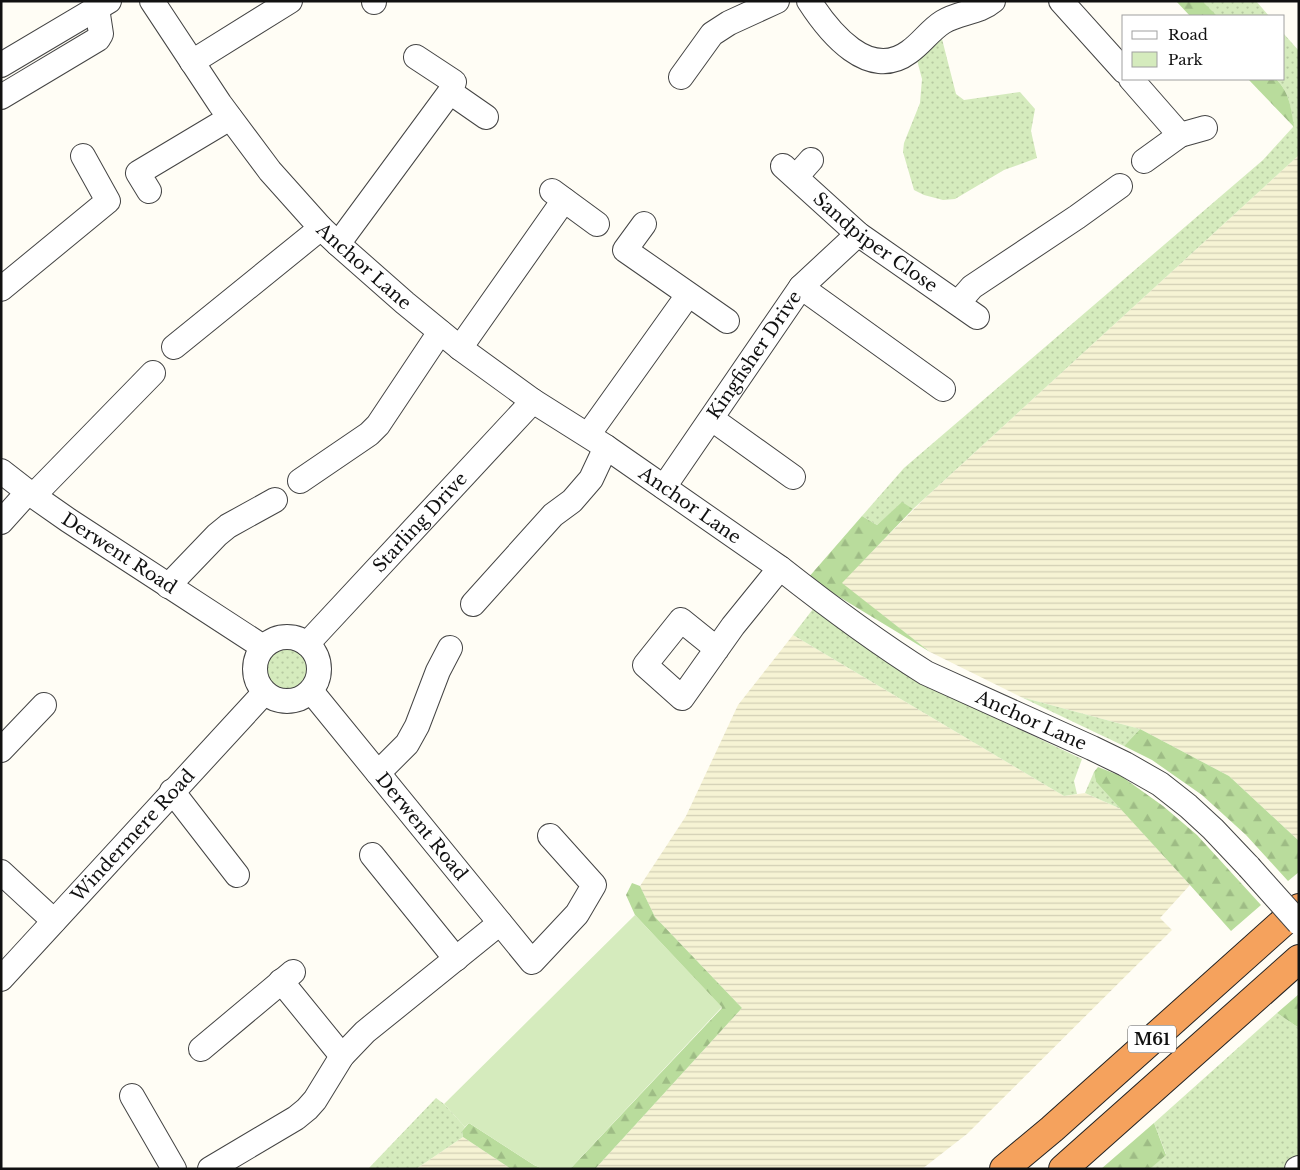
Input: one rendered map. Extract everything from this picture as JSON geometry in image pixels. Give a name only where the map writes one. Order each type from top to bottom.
[{"type":"highway","name":"M61","points":[[1004,1169],[1052,1129],[1299,908]]},
{"type":"highway","name":"M61","points":[[1062,1169],[1299,960]]},
{"type":"street","name":"Anchor Lane","points":[[152,1],[230,118],[270,171],[321,228],[440,332],[533,400],[597,441],[780,568],[901,657],[926,672],[1125,764],[1160,784],[1213,829],[1299,924]]},
{"type":"street","points":[[192,62],[290,1]]},
{"type":"street","points":[[679,78],[712,34],[729,23],[777,1]]},
{"type":"street","points":[[809,1],[818,15],[848,47],[860,56],[873,61],[886,62],[898,59],[909,53],[930,32],[945,21],[960,14],[983,8],[993,1]]},
{"type":"street","points":[[1062,1],[1122,69]]},
{"type":"street","points":[[1,65],[103,5]]},
{"type":"street","points":[[1,97],[98,39],[101,34],[103,5]]},
{"type":"street","points":[[338,244],[450,92],[454,82],[416,57]]},
{"type":"street","points":[[1132,80],[1180,135]]},
{"type":"street","points":[[450,92],[486,117]]},
{"type":"street","points":[[149,191],[138,173],[230,118]]},
{"type":"street","points":[[1144,161],[1180,135],[1204,128]]},
{"type":"street","points":[[1,289],[108,201],[83,156]]},
{"type":"street","name":"Sandpiper Close","points":[[796,168],[858,234],[977,317]]},
{"type":"street","points":[[958,303],[972,287],[1077,217],[1090,194],[1120,186]]},
{"type":"street","points":[[460,348],[558,195],[597,224]]},
{"type":"street","points":[[644,224],[625,250],[727,321]]},
{"type":"street","points":[[174,347],[321,228]]},
{"type":"street","name":"Kingfisher Drive","points":[[664,487],[800,287],[858,234]]},
{"type":"street","points":[[800,287],[943,389]]},
{"type":"street","points":[[473,604],[553,515],[572,501],[591,479],[597,441],[688,295]]},
{"type":"street","points":[[300,481],[378,425],[440,332]]},
{"type":"street","points":[[1,522],[153,373]]},
{"type":"street","name":"Starling Drive","points":[[307,644],[533,400]]},
{"type":"street","points":[[712,419],[793,477]]},
{"type":"street","name":"Derwent Road","points":[[1,471],[31,494],[263,647]]},
{"type":"street","points":[[168,586],[228,526],[275,500]]},
{"type":"street","points":[[717,649],[780,568]]},
{"type":"street","points":[[289,637],[299,639],[307,644],[314,652],[318,661],[319,672],[317,682],[311,691],[293,701],[283,701],[264,693],[258,685],[255,675],[257,656],[263,647],[271,641],[289,637]]},
{"type":"street","points":[[378,773],[407,744],[418,726],[438,671],[450,648]]},
{"type":"street","name":"Derwent Road","points":[[311,691],[532,962],[577,914],[594,885],[550,836]]},
{"type":"street","name":"Windermere Road","points":[[1,979],[264,693]]},
{"type":"street","points":[[1,750],[44,705]]},
{"type":"street","points":[[172,791],[237,875]]},
{"type":"street","points":[[372,856],[426,910],[456,959]]},
{"type":"street","points":[[1,872],[54,921]]},
{"type":"street","points":[[210,1169],[296,1118],[307,1109],[315,1100],[342,1056],[366,1032],[500,924]]},
{"type":"street","points":[[201,1049],[280,983],[342,1056]]},
{"type":"street","points":[[132,1096],[174,1169]]},
{"type":"shaded area","points":[[1299,155],[1299,841],[1229,776],[1140,729],[1021,697],[930,652],[841,583],[924,499]]},
{"type":"shaded area","points":[[793,635],[1064,796],[1085,793],[1121,809],[1190,885],[1160,918],[1172,930],[967,1134],[922,1169],[595,1169],[742,1008],[655,917],[640,886],[686,816],[738,705]]},
{"type":"shaded area","points":[[463,1137],[511,1169],[416,1169]]},
{"type":"green space","points":[[1176,1],[1202,1],[1216,15],[1189,15]]},
{"type":"green space","points":[[1201,1],[1256,1],[1268,15],[1214,15]]},
{"type":"green space","points":[[1285,35],[1299,51],[1299,155],[913,509],[902,503],[877,525],[862,516],[904,468],[1263,160],[1293,127],[1287,95],[1277,80],[1285,80]]},
{"type":"green space","points":[[942,39],[956,94],[964,100],[1020,92],[1035,109],[1031,131],[1037,158],[1004,170],[955,199],[943,200],[914,190],[903,152],[904,143],[920,103],[922,79],[917,60]]},
{"type":"green space","points":[[1249,80],[1277,80],[1281,84],[1291,107],[1294,127]]},
{"type":"green space","points":[[902,502],[913,509],[842,583],[930,652],[808,578],[862,516],[877,525]]},
{"type":"green space","points":[[813,609],[921,683],[1082,759],[1074,781],[1077,794],[1064,796],[793,635]]},
{"type":"green space","points":[[281,644],[291,644],[304,651],[311,664],[311,674],[304,687],[291,694],[281,694],[272,690],[265,683],[261,674],[261,664],[265,655],[272,648]]},
{"type":"green space","points":[[1021,697],[1140,729],[1124,746]]},
{"type":"green space","points":[[1140,729],[1229,776],[1299,841],[1299,872],[1288,881],[1246,835],[1202,795],[1152,760],[1124,746]]},
{"type":"green space","points":[[1098,767],[1121,776],[1163,806],[1197,835],[1261,905],[1231,931],[1096,782],[1094,772]]},
{"type":"green space","points":[[1094,772],[1096,782],[1121,809],[1085,793]]},
{"type":"green space","points":[[632,883],[640,886],[655,917],[742,1008],[595,1169],[570,1169],[722,1008],[635,915],[626,895]]},
{"type":"green space","points":[[635,915],[722,1007],[570,1169],[543,1169],[469,1123],[465,1127],[444,1104]]},
{"type":"green space","points":[[1299,994],[1299,1028],[1277,1013]]},
{"type":"green space","points":[[1277,1013],[1299,1028],[1299,1164],[1293,1169],[1150,1169],[1166,1154],[1154,1123]]},
{"type":"green space","points":[[436,1098],[465,1127],[462,1131],[463,1137],[416,1169],[368,1169]]},
{"type":"green space","points":[[469,1123],[543,1169],[511,1169],[463,1137],[462,1131]]},
{"type":"green space","points":[[1154,1123],[1166,1155],[1150,1169],[1101,1169]]}]
